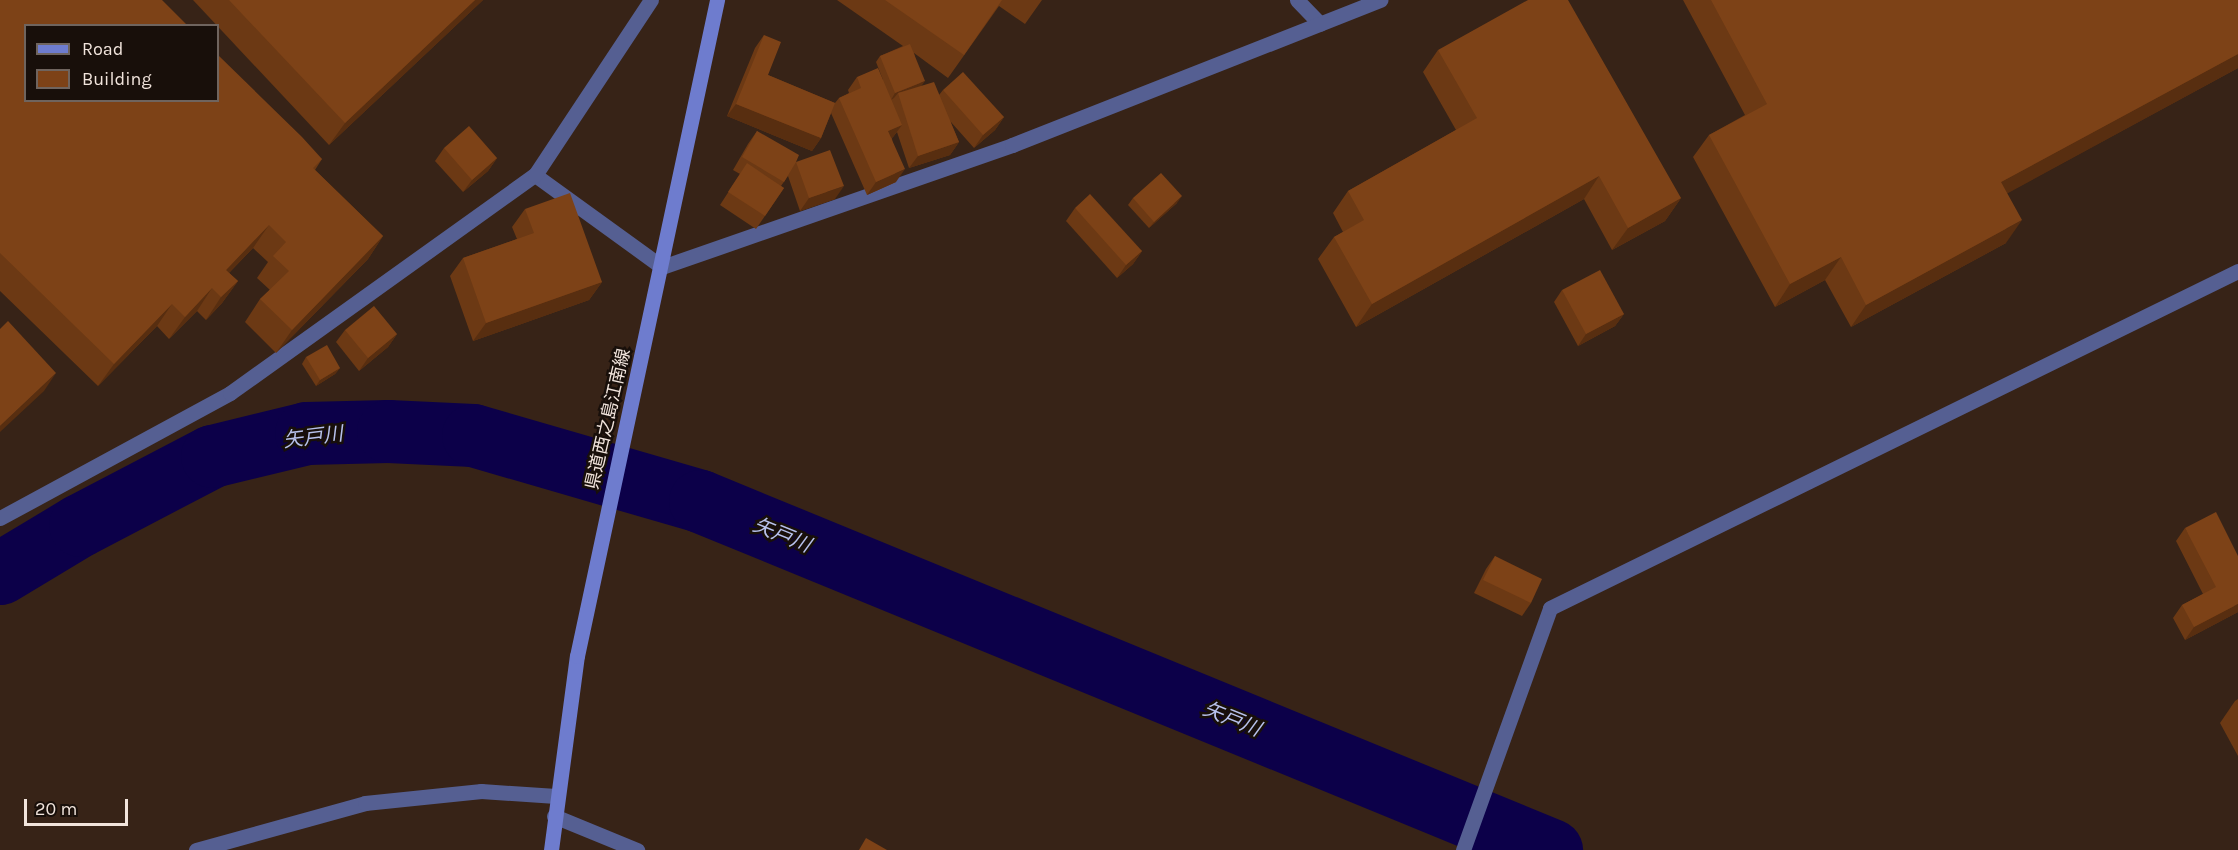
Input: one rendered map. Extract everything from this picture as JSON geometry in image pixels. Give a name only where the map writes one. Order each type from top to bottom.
[{"type":"main road","name":"県道西之島江南線","points":[[551,850],[556,796],[595,563],[662,267],[717,0]]},
{"type":"street","points":[[0,518],[230,393],[535,175],[651,0]]},
{"type":"street","points":[[1297,0],[1320,24]]},
{"type":"street","points":[[535,175],[662,267],[1012,145],[1381,0]]},
{"type":"street","points":[[1463,850],[1550,608],[2238,271]]},
{"type":"street","points":[[196,850],[365,803],[481,791],[556,796]]},
{"type":"street","points":[[554,816],[638,850]]},
{"type":"building","points":[[0,0],[162,0],[186,24],[24,24],[24,102],[219,102],[219,56],[302,137],[322,159],[313,168],[383,236],[292,330],[260,299],[289,271],[273,256],[286,242],[269,225],[226,270],[238,281],[221,297],[212,288],[185,317],[172,304],[114,364],[0,253]]},
{"type":"building","points":[[229,0],[475,0],[345,123]]},
{"type":"building","points":[[885,0],[1002,0],[964,55]]},
{"type":"building","points":[[1528,0],[1568,0],[1681,198],[1628,228],[1599,176],[1372,304],[1334,237],[1364,220],[1348,191],[1477,118],[1438,50]]},
{"type":"building","points":[[1711,0],[2238,0],[2238,54],[2001,182],[2022,220],[1866,305],[1841,257],[1790,284],[1709,135],[1767,104]]},
{"type":"building","points":[[764,35],[781,42],[768,75],[835,103],[821,138],[736,104]]},
{"type":"building","points":[[910,44],[925,81],[895,93],[880,56]]},
{"type":"building","points":[[878,68],[902,125],[888,131],[905,169],[876,182],[839,98],[861,88],[857,77]]},
{"type":"building","points":[[963,72],[1004,117],[983,135],[943,90]]},
{"type":"building","points":[[934,82],[959,142],[918,156],[898,93]]},
{"type":"building","points":[[469,126],[497,158],[472,180],[444,148]]},
{"type":"building","points":[[757,131],[799,155],[784,182],[742,157]]},
{"type":"building","points":[[830,150],[844,186],[809,198],[796,162]]},
{"type":"building","points":[[747,163],[784,188],[765,216],[728,192]]},
{"type":"building","points":[[1161,173],[1182,196],[1154,222],[1133,198]]},
{"type":"building","points":[[570,193],[602,282],[486,323],[463,258],[534,233],[525,209]]},
{"type":"building","points":[[1090,194],[1142,251],[1126,265],[1075,208]]},
{"type":"building","points":[[1600,270],[1624,314],[1586,334],[1562,290]]},
{"type":"building","points":[[374,306],[397,334],[368,358],[345,330]]},
{"type":"building","points":[[8,321],[56,373],[0,426],[0,329]]},
{"type":"building","points":[[327,345],[340,368],[320,380],[306,357]]},
{"type":"building","points":[[2216,512],[2238,556],[2238,604],[2194,627],[2182,605],[2216,587],[2185,528]]},
{"type":"building","points":[[1495,556],[1542,579],[1531,603],[1483,580]]},
{"type":"building","points":[[866,838],[887,850],[859,850]]},
{"type":"waterway","name":"矢戸川","points":[[0,573],[80,525],[212,456],[306,433],[388,431],[473,435],[700,501],[1551,850]]}]
